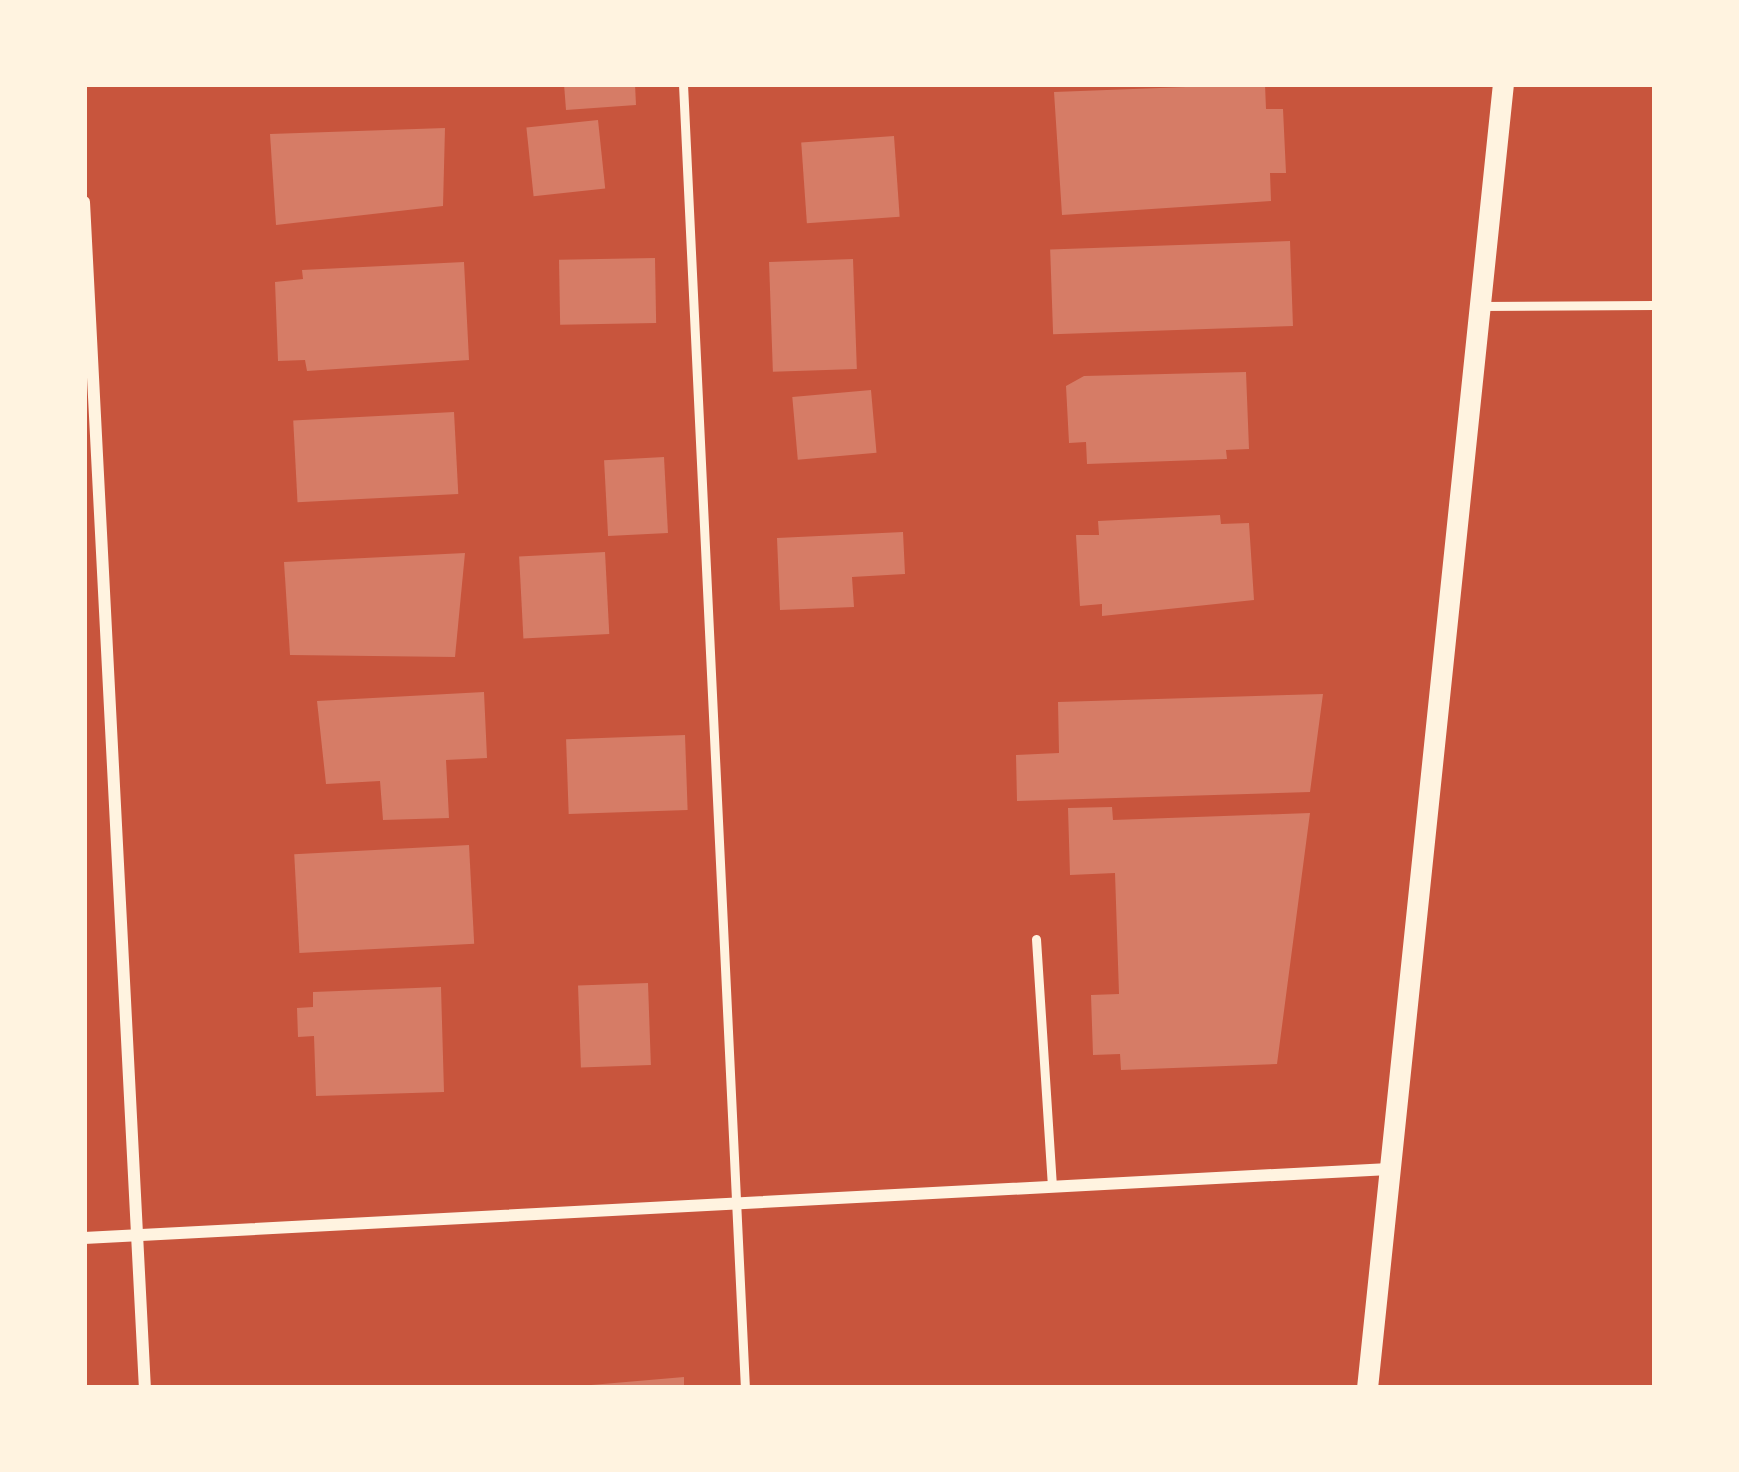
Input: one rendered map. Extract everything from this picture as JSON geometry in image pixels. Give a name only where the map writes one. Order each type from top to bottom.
[{"type":"street","points":[[1367,1388],[1504,84]]},
{"type":"street","points":[[84,202],[145,1388]]},
{"type":"street","points":[[84,1238],[1389,1169]]},
{"type":"lane","points":[[682,84],[745,1388]]},
{"type":"lane","points":[[1478,306],[1655,305]]},
{"type":"lane","points":[[1036,939],[1052,1185]]},
{"type":"building","points":[[564,84],[635,84],[636,105],[566,110]]},
{"type":"building","points":[[1265,84],[1266,109],[1283,109],[1286,173],[1270,173],[1271,201],[1062,215],[1054,92]]},
{"type":"building","points":[[598,120],[605,189],[534,196],[526,128]]},
{"type":"building","points":[[445,128],[443,206],[276,225],[270,134]]},
{"type":"building","points":[[894,136],[900,217],[807,223],[801,142]]},
{"type":"building","points":[[1290,241],[1293,326],[1053,334],[1050,249]]},
{"type":"building","points":[[655,258],[656,323],[560,325],[559,260]]},
{"type":"building","points":[[853,259],[857,369],[773,372],[769,262]]},
{"type":"building","points":[[464,262],[469,360],[307,371],[305,360],[278,361],[275,282],[303,279],[302,270]]},
{"type":"building","points":[[1246,372],[1249,449],[1226,450],[1227,459],[1087,464],[1086,442],[1069,443],[1066,386],[1084,376]]},
{"type":"building","points":[[871,390],[876,453],[798,460],[792,397]]},
{"type":"building","points":[[454,412],[458,494],[298,502],[293,420]]},
{"type":"building","points":[[664,457],[668,533],[608,536],[604,460]]},
{"type":"building","points":[[1220,515],[1221,524],[1249,523],[1254,600],[1102,616],[1102,604],[1080,606],[1076,535],[1099,535],[1098,521]]},
{"type":"building","points":[[903,532],[905,574],[852,577],[854,607],[780,610],[777,538]]},
{"type":"building","points":[[605,552],[609,634],[523,638],[519,557]]},
{"type":"building","points":[[465,553],[455,657],[290,655],[284,562]]},
{"type":"building","points":[[484,692],[487,758],[446,760],[449,818],[383,820],[380,781],[326,784],[317,701]]},
{"type":"building","points":[[1323,694],[1310,792],[1017,801],[1016,755],[1059,753],[1058,702]]},
{"type":"building","points":[[685,735],[688,810],[569,814],[566,739]]},
{"type":"building","points":[[1112,807],[1113,820],[1310,813],[1277,1064],[1121,1070],[1120,1054],[1093,1055],[1091,995],[1119,994],[1115,873],[1070,875],[1068,808]]},
{"type":"building","points":[[469,845],[474,944],[299,953],[294,854]]},
{"type":"building","points":[[648,983],[651,1065],[581,1067],[578,985]]},
{"type":"building","points":[[441,987],[444,1092],[316,1096],[314,1036],[298,1037],[297,1008],[313,1007],[313,992]]},
{"type":"building","points":[[684,1377],[684,1388],[591,1385]]}]
